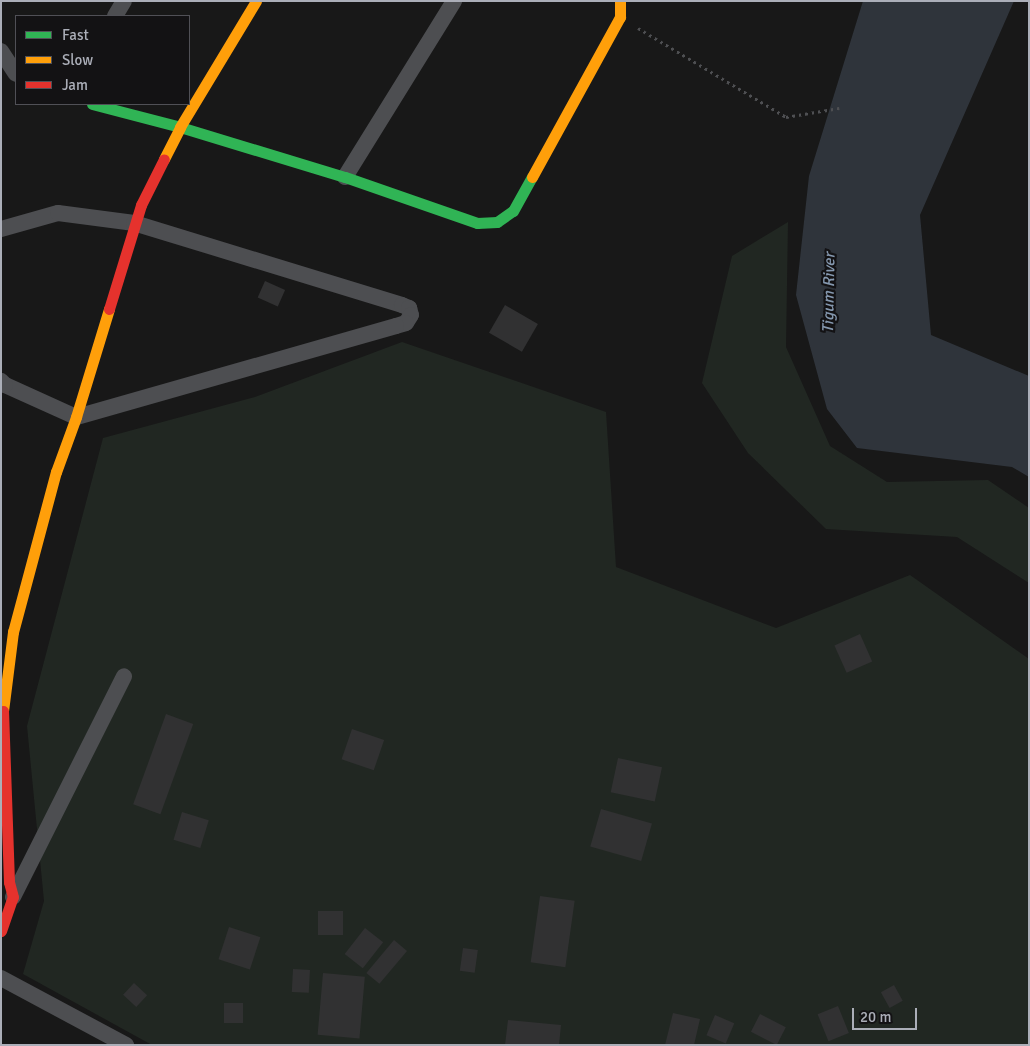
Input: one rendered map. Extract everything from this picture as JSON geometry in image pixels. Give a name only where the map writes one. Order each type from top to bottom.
[{"type":"street","points":[[116,15],[124,1]]},
{"type":"street","points":[[13,897],[9,882],[3,784],[3,709],[13,632],[56,472],[76,417],[134,222],[180,127],[256,1]]},
{"type":"street","points":[[346,177],[454,1]]},
{"type":"street","points":[[96,105],[180,127],[346,177],[477,223],[497,222],[513,211],[620,17],[620,1]]},
{"type":"street","points":[[1,51],[15,72]]},
{"type":"street","points":[[1,229],[58,213],[134,222],[402,305],[409,308],[411,315],[406,323],[76,417],[3,386]]},
{"type":"street","points":[[1,931],[13,897],[124,676]]},
{"type":"street","points":[[1,978],[126,1045]]},
{"type":"path","points":[[620,17],[786,117],[839,108]]},
{"type":"shaded area","points":[[788,222],[786,347],[830,446],[887,482],[988,480],[1029,508],[1029,583],[957,537],[826,529],[748,453],[702,383],[732,256]]},
{"type":"shaded area","points":[[402,342],[606,412],[616,567],[776,628],[910,575],[1029,659],[1029,1045],[152,1045],[23,974],[44,901],[27,726],[103,438],[255,397]]},
{"type":"water","name":"Tigum River","points":[[863,1],[1014,1],[920,215],[931,335],[1029,376],[1029,477],[1012,467],[857,448],[827,409],[796,295],[809,176]]},
{"type":"building","points":[[265,281],[285,290],[278,306],[258,297]]},
{"type":"building","points":[[505,305],[538,324],[522,352],[489,333]]},
{"type":"building","points":[[860,634],[872,661],[847,673],[834,645]]},
{"type":"building","points":[[166,714],[193,724],[160,814],[133,804]]},
{"type":"building","points":[[352,729],[384,740],[374,770],[342,759]]},
{"type":"building","points":[[618,758],[662,767],[655,802],[611,792]]},
{"type":"building","points":[[601,809],[652,824],[641,861],[590,846]]},
{"type":"building","points":[[182,812],[209,820],[200,848],[174,840]]},
{"type":"building","points":[[540,896],[575,901],[565,967],[531,962]]},
{"type":"building","points":[[318,911],[343,911],[343,935],[318,935]]},
{"type":"building","points":[[229,927],[260,937],[250,970],[218,959]]},
{"type":"building","points":[[365,928],[383,942],[363,968],[345,954]]},
{"type":"building","points":[[394,940],[407,951],[379,984],[366,973]]},
{"type":"building","points":[[463,948],[478,950],[475,973],[460,971]]},
{"type":"building","points":[[293,969],[310,970],[309,993],[292,992]]},
{"type":"building","points":[[323,973],[365,977],[359,1038],[318,1035]]},
{"type":"building","points":[[134,983],[147,995],[136,1007],[123,995]]},
{"type":"building","points":[[894,985],[903,1001],[890,1008],[881,992]]},
{"type":"building","points":[[224,1003],[243,1003],[243,1023],[224,1023]]},
{"type":"building","points":[[838,1006],[849,1033],[828,1041],[818,1014]]},
{"type":"building","points":[[673,1013],[700,1019],[694,1045],[665,1045]]},
{"type":"building","points":[[760,1014],[786,1027],[777,1045],[751,1032]]},
{"type":"building","points":[[715,1015],[734,1023],[726,1043],[706,1035]]},
{"type":"building","points":[[508,1020],[561,1025],[559,1045],[505,1045]]},
{"type":"traffic: fast","points":[[96,105],[180,127],[345,177],[477,223],[497,222],[513,211],[532,177]]},
{"type":"traffic: slow","points":[[164,159],[180,127],[256,1]]},
{"type":"traffic: slow","points":[[532,177],[620,17],[620,1]]},
{"type":"traffic: slow","points":[[3,711],[13,632],[56,472],[76,417],[109,309]]},
{"type":"traffic: jam","points":[[109,309],[141,205],[164,159]]},
{"type":"traffic: jam","points":[[1,931],[13,897],[9,882],[3,711]]}]
